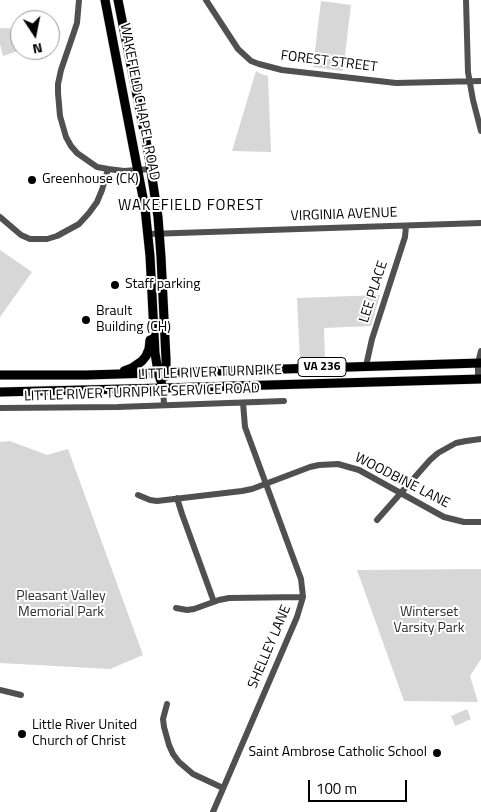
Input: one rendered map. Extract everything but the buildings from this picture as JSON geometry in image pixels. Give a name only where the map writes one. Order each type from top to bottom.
[{"type":"main road","name":"WAKEFIELD CHAPEL ROAD","points":[[105,0],[145,208],[155,353],[162,372]]},
{"type":"main road","name":"WAKEFIELD CHAPEL ROAD","points":[[118,0],[150,169],[160,234],[163,388]]},
{"type":"main road","points":[[109,374],[132,368],[138,365],[146,356],[149,349],[152,317]]},
{"type":"main road","name":"LITTLE RIVER TURNPIKE","points":[[0,376],[480,363]]},
{"type":"main road","name":"LITTLE RIVER TURNPIKE","points":[[0,392],[479,379]]},
{"type":"street","points":[[79,0],[74,35],[58,84],[60,116],[66,137],[77,153],[92,164],[108,169],[138,171],[150,169]]},
{"type":"street","name":"FOREST STREET","points":[[206,0],[242,54],[259,64],[282,70],[396,83],[481,81]]},
{"type":"street","points":[[466,0],[466,44],[470,82],[481,131]]},
{"type":"street","points":[[0,217],[21,235],[30,239],[47,239],[57,236],[79,224],[89,214],[97,202],[108,169]]},
{"type":"street","name":"VIRGINIA AVENUE","points":[[148,234],[481,223]]},
{"type":"street","name":"LEE PLACE","points":[[366,366],[372,339],[405,237],[406,226]]},
{"type":"street","points":[[479,379],[481,351]]},
{"type":"street","name":"WAKEFIELD CHAPEL ROAD","points":[[163,388],[164,406]]},
{"type":"street","name":"LITTLE RIVER TURNPIKE SERVICE ROAD","points":[[0,408],[164,406],[284,401]]},
{"type":"street","name":"SHELLEY LANE","points":[[213,812],[297,617],[303,597],[301,579],[245,427],[243,403]]},
{"type":"street","points":[[377,520],[438,452],[456,443],[481,440]]},
{"type":"street","name":"WOODBINE LANE","points":[[138,495],[157,501],[242,491],[310,467],[338,464],[358,470],[444,518],[464,522],[481,522]]},
{"type":"street","points":[[178,498],[214,602]]},
{"type":"street","points":[[176,608],[194,609],[229,598],[303,597]]},
{"type":"street","points":[[0,690],[21,695]]},
{"type":"street","points":[[167,704],[163,719],[173,754],[193,774],[223,788]]},
{"type":"green space","points":[[321,1],[351,5],[343,71],[313,67]]},
{"type":"green space","points":[[0,28],[10,28],[10,54],[3,56],[0,44]]},
{"type":"green space","points":[[256,71],[268,76],[271,152],[232,151]]},
{"type":"green space","points":[[0,250],[32,272],[0,317]]},
{"type":"green space","points":[[380,295],[371,326],[324,328],[325,359],[300,360],[297,298]]},
{"type":"green space","name":"Pleasant Valley Memorial Park","points":[[10,441],[47,455],[68,449],[143,655],[110,669],[0,663],[0,442]]},
{"type":"green space","name":"Winterset Varsity Park","points":[[481,569],[481,659],[470,676],[478,702],[404,701],[357,570]]},
{"type":"green space","points":[[467,709],[471,719],[455,726],[451,716]]},
{"type":"place","name":"Greenhouse (CK)","points":[[32,180]]},
{"type":"place","name":"Staff parking","points":[[115,285]]},
{"type":"place","name":"Brault Building (CH)","points":[[86,320]]},
{"type":"place","name":"Little River United Church of Christ","points":[[22,734]]},
{"type":"place","name":"Saint Ambrose Catholic School","points":[[437,753]]},
{"type":"district","name":"WAKEFIELD FOREST","points":[[191,206]]}]
